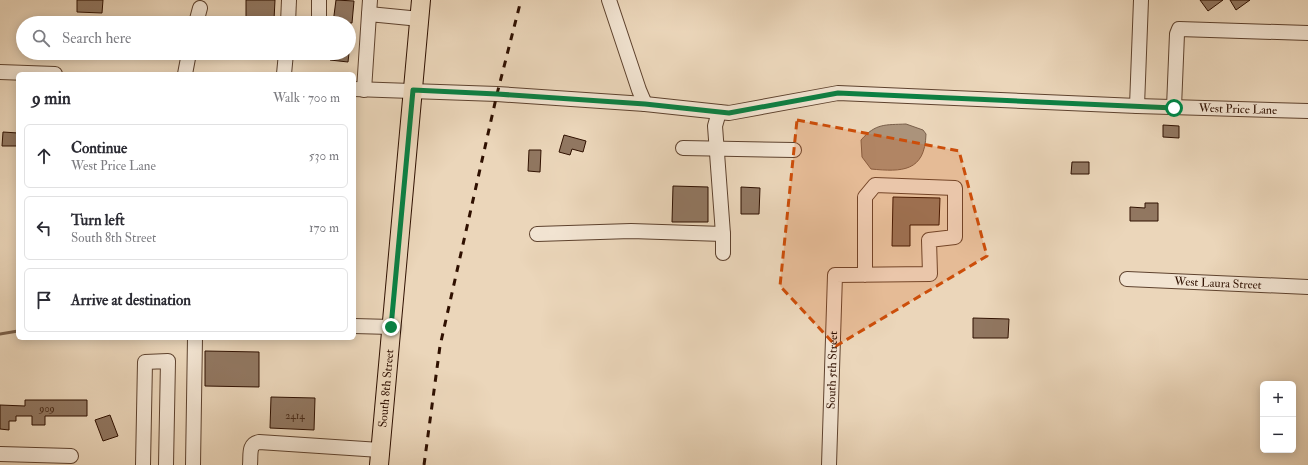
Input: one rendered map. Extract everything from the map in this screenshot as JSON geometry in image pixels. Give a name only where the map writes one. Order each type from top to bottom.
[{"type":"main road","name":"South 8th Street","points":[[379,457],[421,0]]},
{"type":"street","points":[[288,0],[288,16]]},
{"type":"street","points":[[319,0],[319,16]]},
{"type":"street","points":[[609,0],[645,104]]},
{"type":"street","points":[[1138,106],[1141,0]]},
{"type":"street","points":[[359,89],[370,7],[420,19]]},
{"type":"street","points":[[198,16],[200,8]]},
{"type":"street","points":[[1174,108],[1177,34],[1179,29],[1308,33]]},
{"type":"street","points":[[185,72],[188,60]]},
{"type":"street","points":[[284,72],[285,60]]},
{"type":"street","points":[[0,72],[16,73]]},
{"type":"street","name":"West Price Lane","points":[[359,89],[497,94],[645,104],[729,113],[838,93],[1174,108],[1308,111]]},
{"type":"street","points":[[719,112],[715,126],[724,253]]},
{"type":"street","points":[[683,148],[794,150]]},
{"type":"street","points":[[875,184],[955,188],[955,237],[929,240],[930,274],[865,275],[865,197],[875,184]]},
{"type":"street","points":[[537,234],[630,231],[723,234]]},
{"type":"street","name":"South 5th Street","points":[[829,465],[835,275],[865,275]]},
{"type":"street","name":"West Laura Street","points":[[1127,279],[1308,287]]},
{"type":"street","points":[[356,326],[391,327]]},
{"type":"street","points":[[193,465],[195,340]]},
{"type":"street","points":[[143,465],[145,362],[168,361],[166,465]]},
{"type":"street","points":[[250,465],[251,446],[254,443],[259,442],[379,457]]},
{"type":"street","points":[[0,454],[71,456]]},
{"type":"highlighted area","points":[[797,120],[959,151],[987,256],[836,346],[780,286]]},
{"type":"shaded area","points":[[906,124],[923,130],[926,134],[925,147],[916,163],[910,167],[902,169],[871,169],[862,157],[861,140],[871,130],[881,126]]},
{"type":"building","points":[[77,0],[103,0],[102,13],[77,12]]},
{"type":"building","points":[[246,0],[275,0],[274,16],[246,16]]},
{"type":"building","points":[[336,0],[354,1],[353,16],[334,16]]},
{"type":"building","points":[[1200,0],[1223,0],[1208,11]]},
{"type":"building","points":[[1230,0],[1250,0],[1236,10]]},
{"type":"building","points":[[330,60],[348,60],[348,62]]},
{"type":"building","points":[[1163,125],[1179,126],[1179,138],[1163,137]]},
{"type":"building","points":[[3,132],[16,133],[16,146],[2,146]]},
{"type":"building","points":[[564,135],[586,141],[583,152],[572,149],[570,155],[559,152]]},
{"type":"building","points":[[529,150],[541,150],[540,172],[528,171]]},
{"type":"building","points":[[1072,162],[1089,162],[1089,174],[1071,174]]},
{"type":"building","points":[[673,186],[708,187],[708,222],[672,222]]},
{"type":"building","points":[[741,187],[760,188],[759,214],[741,214]]},
{"type":"building","points":[[893,197],[940,198],[939,225],[910,225],[910,246],[892,246]]},
{"type":"building","points":[[1145,203],[1158,203],[1158,221],[1130,221],[1130,207],[1145,208]]},
{"type":"building","points":[[973,318],[1009,319],[1008,338],[973,338]]},
{"type":"building","points":[[205,351],[259,352],[259,387],[205,386]]},
{"type":"building","points":[[271,397],[315,398],[314,430],[270,428]]},
{"type":"building","points":[[25,400],[87,400],[87,416],[45,416],[45,425],[32,425],[32,416],[16,416],[16,421],[9,421],[9,430],[0,429],[0,405],[25,406]]},
{"type":"building","points":[[110,415],[118,436],[103,441],[95,420]]},
{"type":"waterway","points":[[0,334],[16,331]]},
{"type":"railway","points":[[424,465],[440,346],[497,94],[521,0]]},
{"type":"route","points":[[391,327],[413,90],[645,104],[729,113],[838,93],[1174,108]]}]
